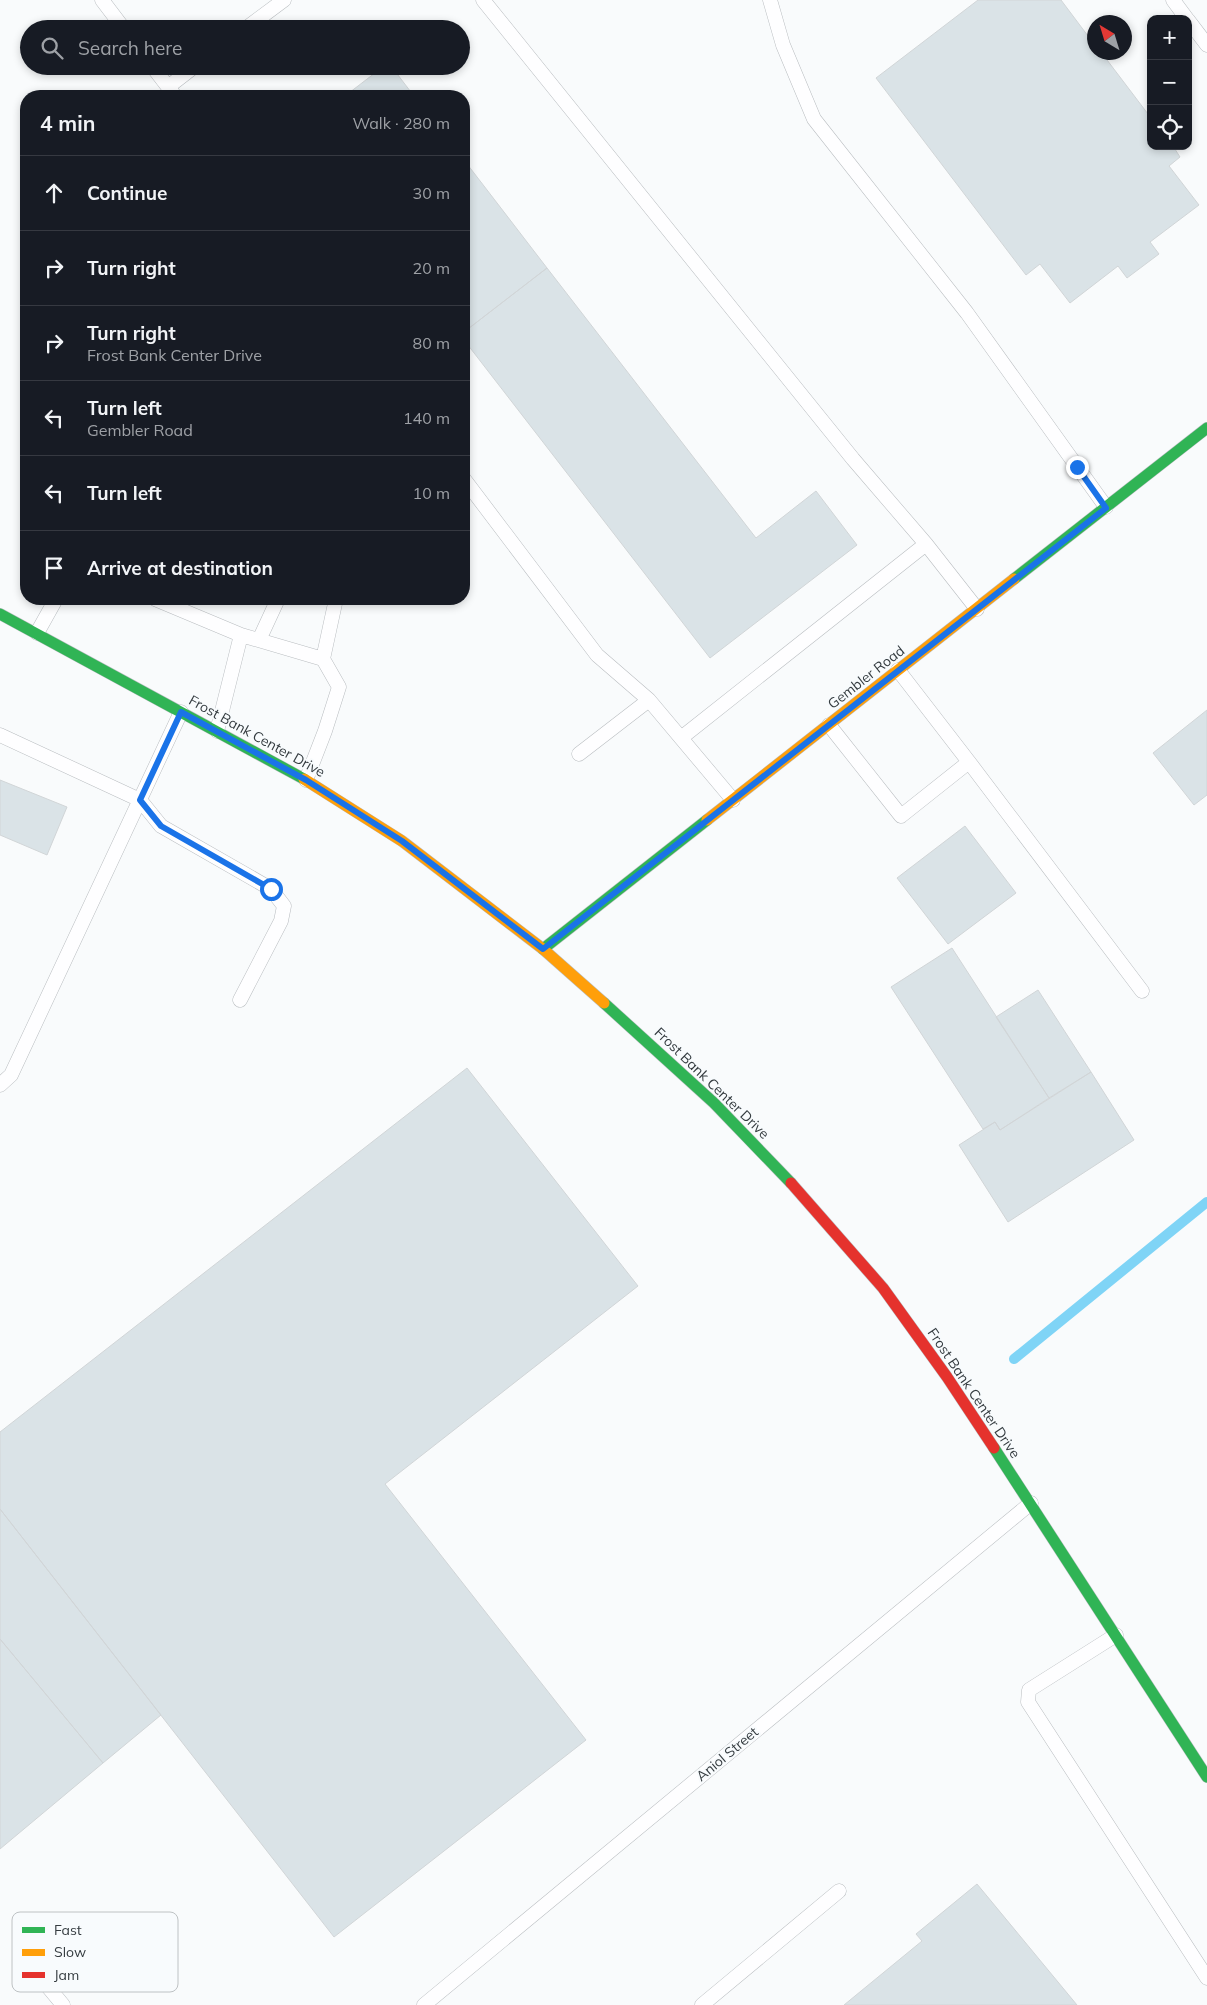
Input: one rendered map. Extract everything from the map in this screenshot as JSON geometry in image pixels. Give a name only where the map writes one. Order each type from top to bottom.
[{"type":"main road","name":"Gembler Road","points":[[543,949],[1106,508],[1204,435]]},
{"type":"main road","name":"Frost Bank Center Drive","points":[[0,614],[306,780],[402,841],[543,949],[714,1103],[772,1162],[884,1288],[947,1377],[1031,1503],[1207,1777]]},
{"type":"lane","points":[[102,0],[117,20]]},
{"type":"lane","points":[[257,20],[284,0]]},
{"type":"lane","points":[[483,0],[853,459],[926,544],[977,609]]},
{"type":"lane","points":[[770,0],[783,45],[814,119],[967,313],[1106,508]]},
{"type":"lane","points":[[1173,0],[1185,15]]},
{"type":"lane","points":[[1192,24],[1207,45]]},
{"type":"lane","points":[[159,75],[171,90]]},
{"type":"lane","points":[[173,90],[187,75]]},
{"type":"lane","points":[[470,487],[596,655],[649,700],[733,800]]},
{"type":"lane","points":[[681,738],[926,544]]},
{"type":"lane","points":[[37,633],[53,605]]},
{"type":"lane","points":[[170,605],[241,635],[323,659]]},
{"type":"lane","points":[[259,640],[275,605]]},
{"type":"lane","points":[[306,780],[339,688],[323,659],[335,605]]},
{"type":"lane","points":[[217,731],[241,635]]},
{"type":"lane","points":[[898,670],[1142,991]]},
{"type":"lane","points":[[579,754],[649,700]]},
{"type":"lane","points":[[0,1085],[11,1075],[181,712]]},
{"type":"lane","points":[[829,725],[901,816],[969,762]]},
{"type":"lane","points":[[0,735],[140,800],[161,826],[271,889],[284,906],[281,921],[240,1000]]},
{"type":"lane","name":"Aniol Street","points":[[424,2005],[1031,1503]]},
{"type":"lane","points":[[1116,1635],[1029,1690],[1028,1702],[1207,1978]]},
{"type":"lane","points":[[702,2005],[840,1891]]},
{"type":"lane","points":[[52,1992],[63,2005]]},
{"type":"building","points":[[978,0],[1061,0],[1087,35],[1087,60],[1107,60],[1147,113],[1147,150],[1176,150],[1180,157],[1169,166],[1199,205],[1150,242],[1159,254],[1127,278],[1118,266],[1070,303],[1040,264],[1026,275],[876,78]]},
{"type":"building","points":[[372,75],[398,75],[409,90],[353,90]]},
{"type":"building","points":[[470,168],[547,268],[470,327]]},
{"type":"building","points":[[547,268],[756,538],[816,491],[857,545],[710,658],[470,348],[470,327]]},
{"type":"building","points":[[1207,710],[1207,795],[1194,805],[1153,753]]},
{"type":"building","points":[[0,780],[67,807],[47,855],[0,835]]},
{"type":"building","points":[[965,826],[1016,893],[948,944],[897,878]]},
{"type":"building","points":[[952,948],[1049,1098],[1000,1130],[995,1122],[983,1129],[891,987]]},
{"type":"building","points":[[1038,990],[1091,1072],[1049,1098],[996,1017]]},
{"type":"building","points":[[467,1068],[638,1286],[385,1484],[586,1740],[334,1937],[0,1509],[0,1432]]},
{"type":"building","points":[[1091,1072],[1134,1140],[1008,1222],[959,1145],[995,1122],[1000,1130]]},
{"type":"building","points":[[0,1509],[161,1715],[103,1763],[0,1639]]},
{"type":"building","points":[[0,1639],[103,1763],[0,1849]]},
{"type":"building","points":[[977,1884],[1077,2005],[844,2005],[922,1941],[916,1934]]},
{"type":"waterway","points":[[1014,1359],[1207,1202]]},
{"type":"traffic: fast","points":[[1014,579],[1207,428]]},
{"type":"traffic: fast","points":[[0,614],[304,779]]},
{"type":"traffic: fast","points":[[543,949],[707,820]]},
{"type":"traffic: fast","points":[[604,1003],[714,1103],[791,1183]]},
{"type":"traffic: fast","points":[[994,1448],[1207,1777]]},
{"type":"traffic: slow","points":[[707,820],[1014,579]]},
{"type":"traffic: slow","points":[[304,779],[402,841],[543,949],[604,1003]]},
{"type":"traffic: jam","points":[[791,1183],[883,1288],[947,1377],[994,1448]]},
{"type":"route","points":[[271,889],[161,826],[140,800],[181,712],[306,780],[402,841],[543,949],[1106,508],[1077,467]]}]
